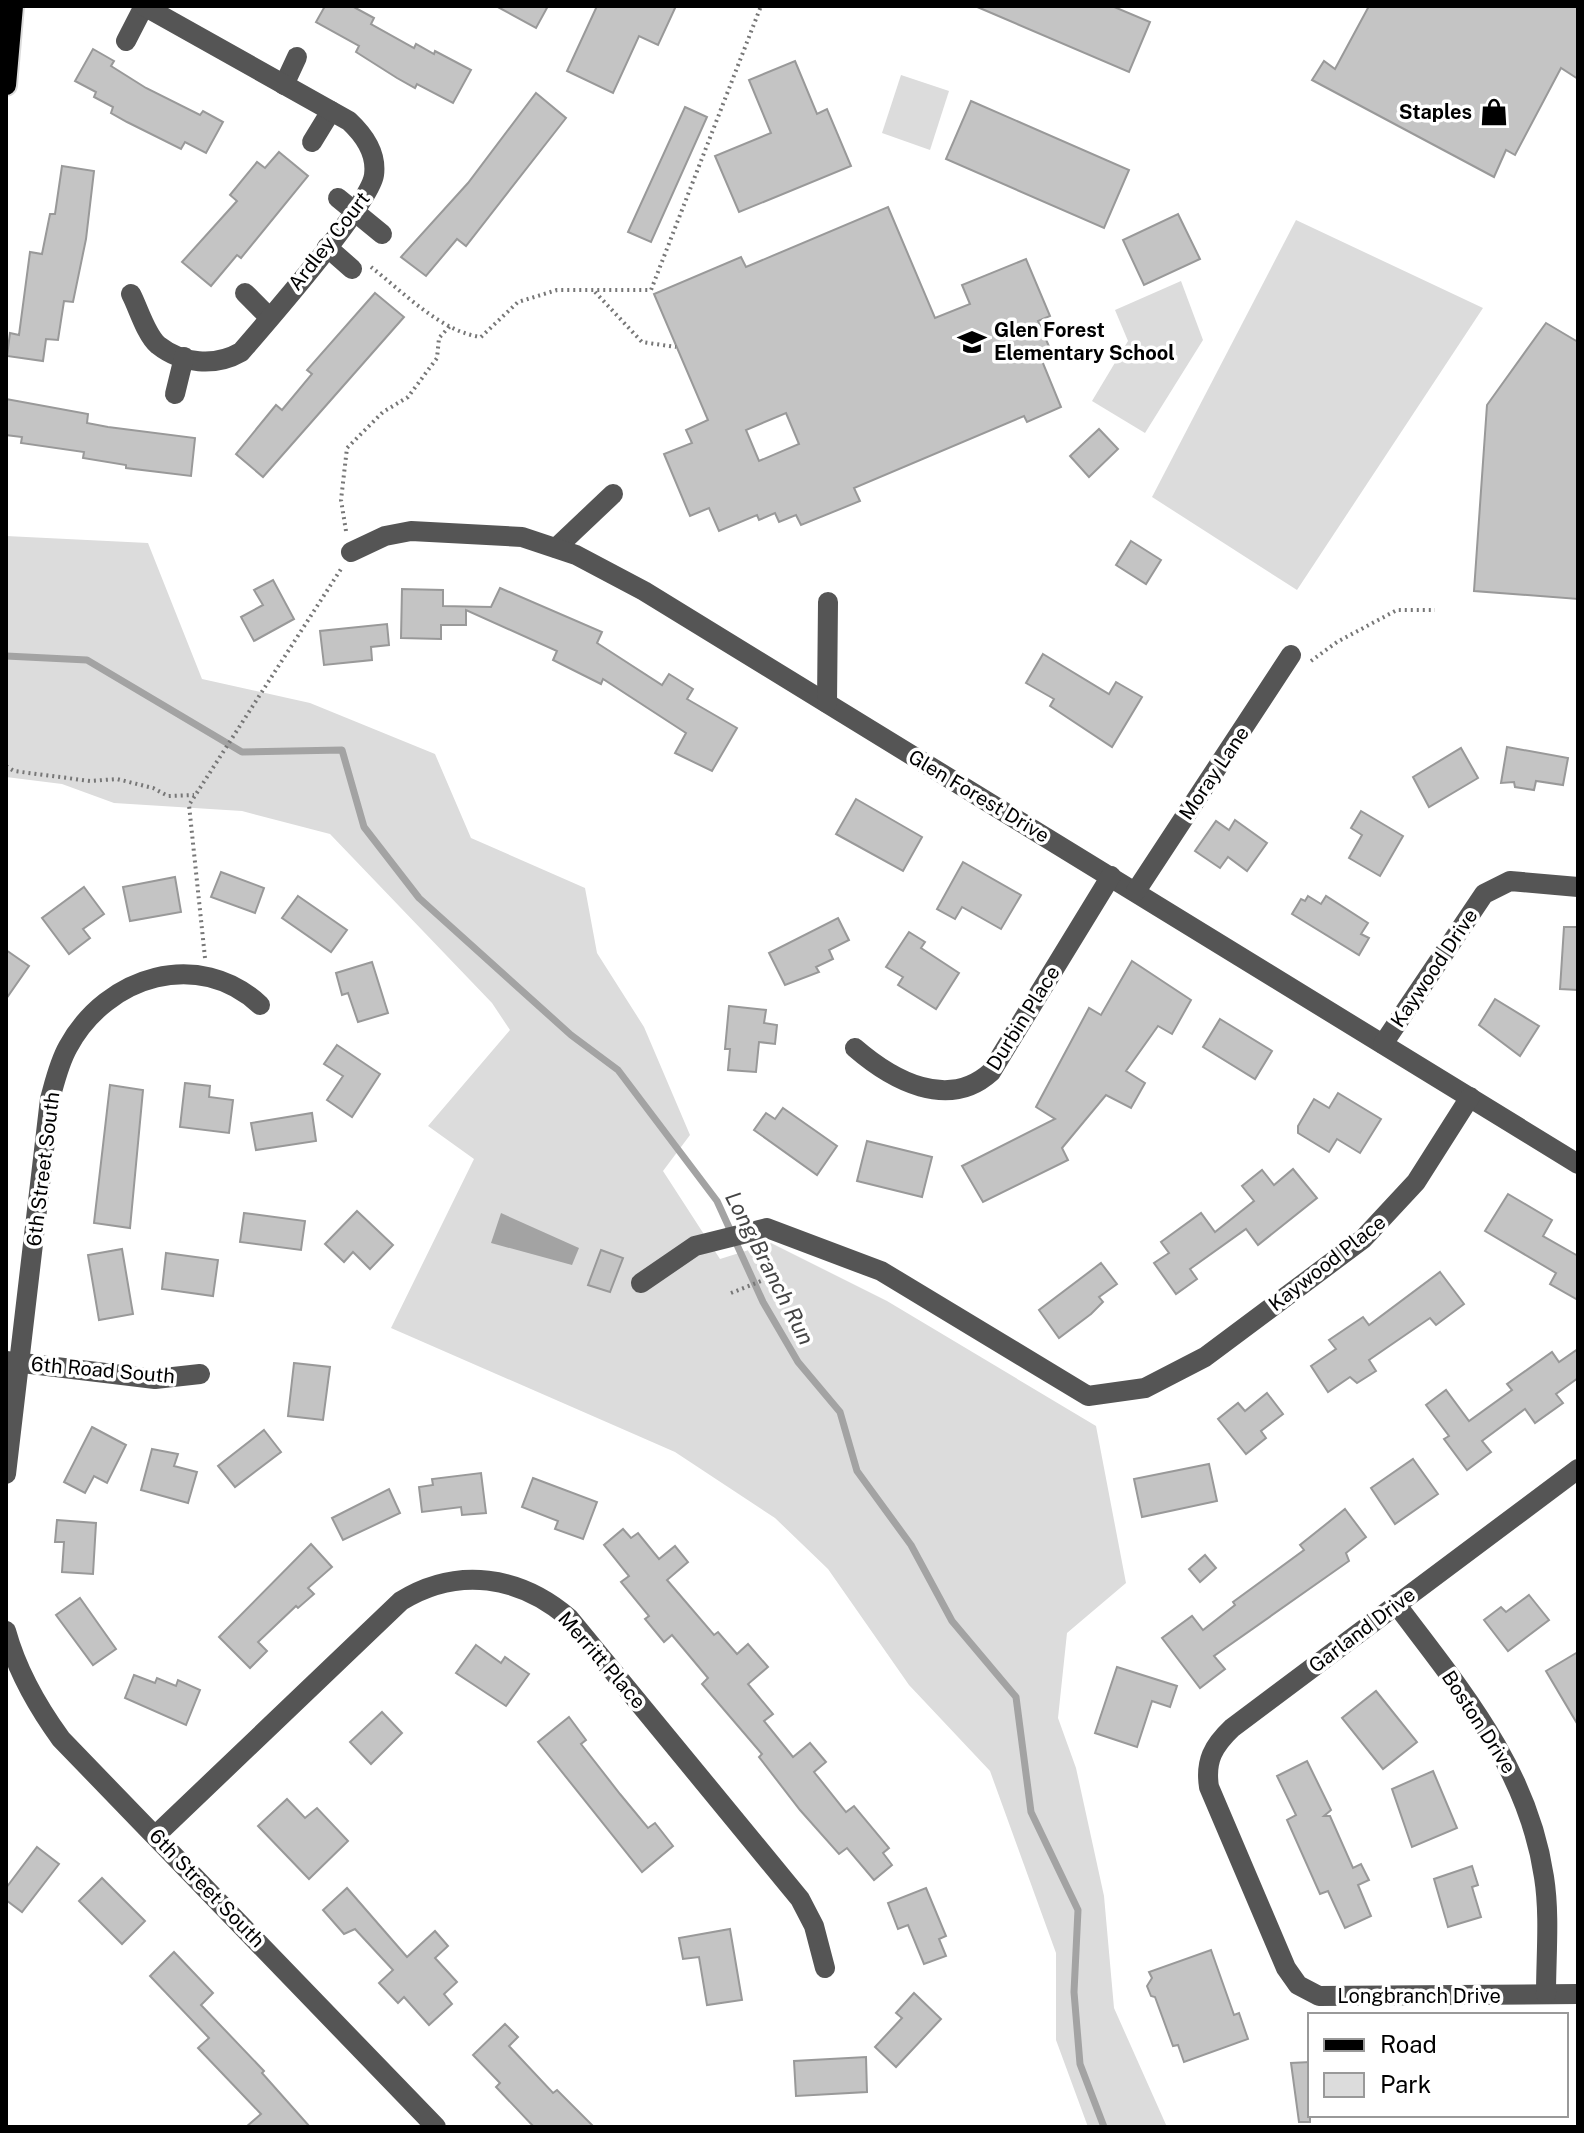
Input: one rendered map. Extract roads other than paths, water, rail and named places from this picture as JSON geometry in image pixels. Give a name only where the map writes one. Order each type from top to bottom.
[{"type":"main road","points":[[6,85],[13,6]]},
{"type":"street","points":[[126,41],[144,6]]},
{"type":"street","name":"Ardley Court","points":[[131,294],[156,344],[184,357],[211,363],[227,360],[241,352],[371,189],[373,157],[357,129],[331,111],[144,6]]},
{"type":"street","points":[[284,85],[297,57]]},
{"type":"street","points":[[312,142],[331,111]]},
{"type":"street","points":[[338,198],[382,234]]},
{"type":"street","points":[[327,247],[359,266]]},
{"type":"street","points":[[245,293],[269,317]]},
{"type":"street","points":[[175,394],[184,357]]},
{"type":"street","points":[[556,548],[613,494]]},
{"type":"street","name":"Glen Forest Drive","points":[[351,552],[385,536],[411,531],[522,537],[556,548],[644,591],[1578,1164]]},
{"type":"street","points":[[827,703],[828,602]]},
{"type":"street","name":"Moray Lane","points":[[1136,891],[1291,655]]},
{"type":"street","name":"Durbin Place","points":[[855,1048],[899,1079],[927,1089],[954,1090],[980,1082],[991,1072],[1111,876]]},
{"type":"street","name":"Kaywood Drive","points":[[1383,1044],[1484,894],[1491,877],[1578,887]]},
{"type":"street","name":"6th Street South","points":[[6,1474],[13,1362],[50,1099],[69,1045],[88,1021],[135,984],[158,975],[183,972],[207,975],[228,982],[260,1005]]},
{"type":"street","name":"Kaywood Place","points":[[641,1283],[695,1246],[767,1228],[881,1271],[1088,1396],[1145,1388],[1205,1357],[1363,1239],[1391,1213],[1416,1182],[1470,1097]]},
{"type":"street","name":"6th Road South","points":[[13,1362],[155,1379],[200,1374]]},
{"type":"street","name":"Garland Drive","points":[[1225,1823],[1207,1772],[1210,1753],[1218,1741],[1578,1469]]},
{"type":"street","name":"Merritt Place","points":[[156,1835],[401,1601],[419,1590],[444,1582],[497,1580],[536,1594],[569,1618],[800,1899],[814,1926],[825,1968]]},
{"type":"street","name":"Boston Drive","points":[[1396,1604],[1479,1714],[1516,1779],[1532,1821],[1545,1880],[1546,1994]]},
{"type":"street","name":"6th Street South","points":[[6,1631],[19,1669],[46,1719],[116,1798],[156,1835],[436,2127]]},
{"type":"street","name":"Longbranch Drive","points":[[1225,1823],[1286,1968],[1307,1991],[1319,1996],[1375,1998],[1578,1994]]},
{"type":"waterway","name":"Long Branch Run","points":[[6,656],[87,660],[242,752],[342,750],[364,827],[419,898],[571,1035],[618,1070],[717,1201],[763,1302],[798,1362],[840,1412],[857,1471],[911,1545],[952,1621],[1016,1697],[1031,1812],[1078,1910],[1074,1992],[1080,2064],[1104,2127]]},
{"type":"place","name":"Staples","points":[[1494,112]]},
{"type":"place","name":"Glen Forest Elementary School","points":[[972,342]]}]
